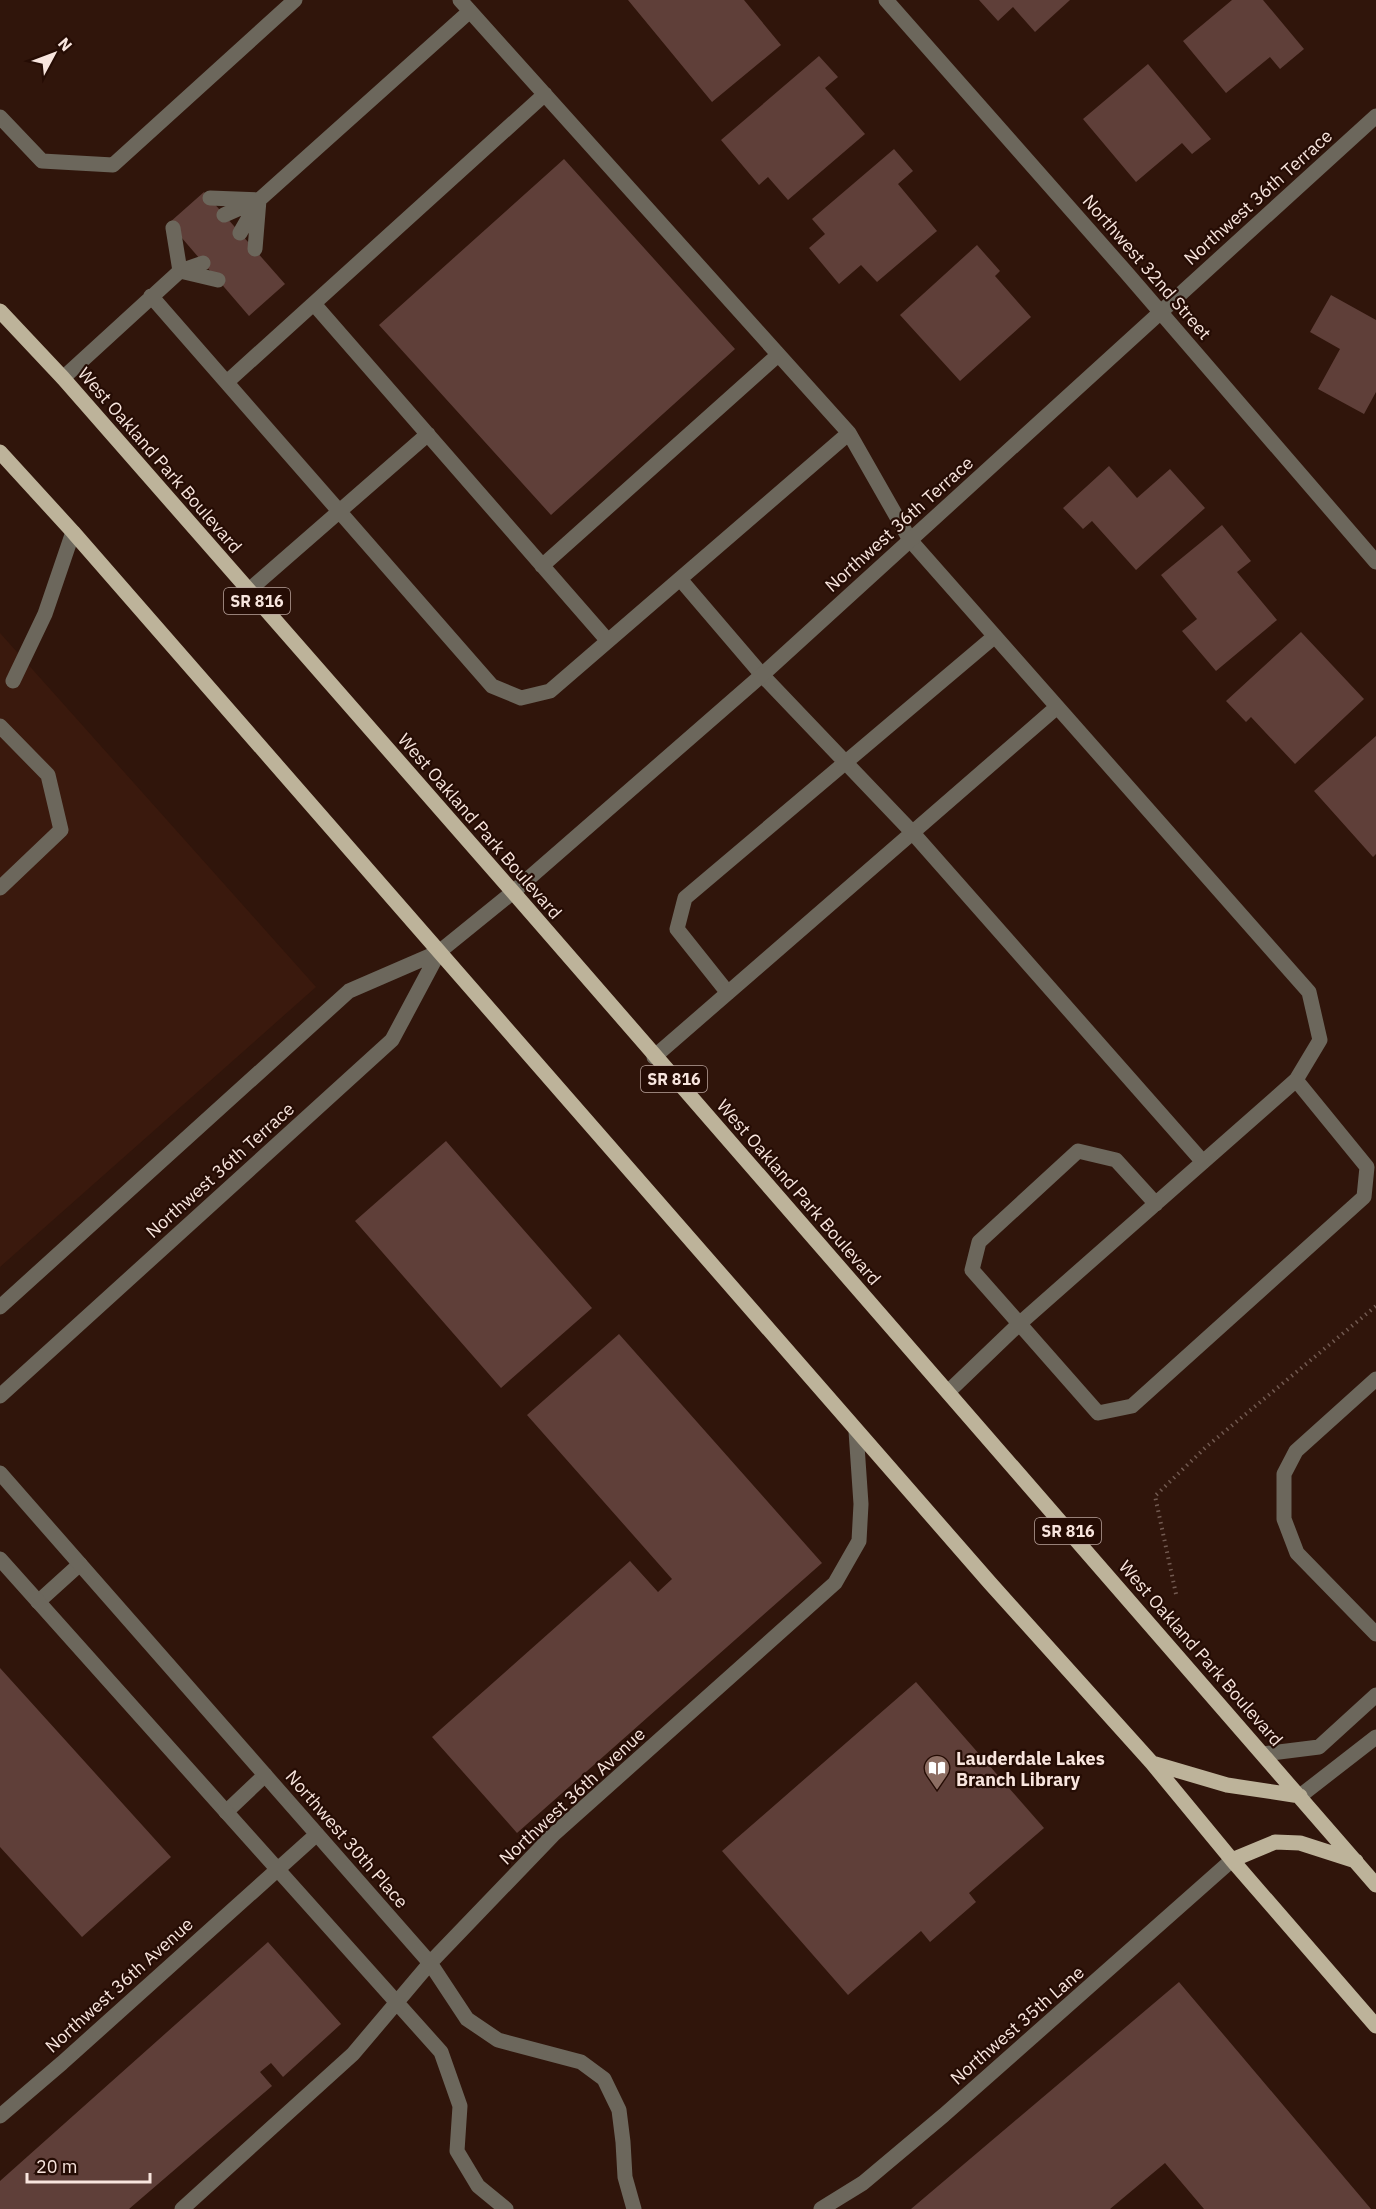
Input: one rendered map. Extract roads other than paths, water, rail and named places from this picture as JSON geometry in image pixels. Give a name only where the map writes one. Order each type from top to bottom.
[{"type":"main road","name":"West Oakland Park Boulevard","points":[[0,311],[63,378],[513,892],[654,1057],[1376,1885]]},
{"type":"main road","points":[[0,452],[73,532],[856,1431],[1152,1763],[1232,1860],[1376,2026]]},
{"type":"main road","points":[[1152,1763],[1227,1785],[1300,1796]]},
{"type":"main road","points":[[1232,1860],[1275,1842],[1300,1843],[1356,1861]]},
{"type":"street","points":[[0,117],[42,161],[113,165],[295,0]]},
{"type":"street","name":"Northwest 32nd Street","points":[[886,0],[1376,562]]},
{"type":"street","points":[[240,233],[259,200],[465,5],[849,433],[910,540],[1309,992],[1320,1040],[1296,1080],[1019,1324],[948,1392]]},
{"type":"street","points":[[227,382],[545,94]]},
{"type":"street","name":"Northwest 36th Terrace","points":[[2,1301],[350,990],[439,952],[513,892],[762,675],[1376,116]]},
{"type":"street","points":[[210,198],[259,200]]},
{"type":"street","points":[[225,215],[259,200]]},
{"type":"street","points":[[255,249],[259,200]]},
{"type":"street","points":[[173,228],[180,271]]},
{"type":"street","points":[[180,271],[189,246]]},
{"type":"street","points":[[63,378],[180,271],[204,263]]},
{"type":"street","points":[[180,271],[218,280]]},
{"type":"street","points":[[151,296],[492,686],[521,698],[550,691],[849,433]]},
{"type":"street","points":[[314,304],[608,641]]},
{"type":"street","points":[[542,566],[778,355]]},
{"type":"street","points":[[248,591],[428,434]]},
{"type":"street","points":[[13,681],[45,614],[73,532]]},
{"type":"street","points":[[680,579],[762,675],[912,832],[1203,1162]]},
{"type":"street","points":[[728,993],[677,929],[685,898],[995,636]]},
{"type":"street","points":[[654,1057],[1057,707]]},
{"type":"street","points":[[0,726],[48,775],[61,830],[0,888]]},
{"type":"street","name":"Northwest 36th Terrace","points":[[0,1396],[392,1040],[439,952]]},
{"type":"street","points":[[1156,1204],[1116,1160],[1078,1151],[979,1242],[972,1270],[1098,1413],[1132,1406],[1364,1197],[1367,1167],[1296,1080]]},
{"type":"street","points":[[1376,1379],[1296,1450],[1284,1474],[1284,1518],[1297,1553],[1376,1634]]},
{"type":"street","name":"Northwest 36th Avenue","points":[[182,2209],[353,2054],[430,1963],[553,1835],[835,1583],[859,1541],[861,1504],[856,1431]]},
{"type":"street","name":"Northwest 30th Place","points":[[0,1473],[430,1963],[467,2019],[498,2040],[581,2062],[604,2079],[619,2110],[625,2177],[634,2209]]},
{"type":"street","points":[[0,1559],[441,2052],[460,2106],[457,2151],[478,2186],[506,2209]]},
{"type":"street","points":[[38,1602],[80,1564]]},
{"type":"street","points":[[1263,1754],[1319,1747],[1376,1695]]},
{"type":"street","points":[[1300,1796],[1376,1737]]},
{"type":"street","points":[[226,1812],[265,1775]]},
{"type":"street","name":"Northwest 36th Avenue","points":[[0,2116],[317,1834]]},
{"type":"street","name":"Northwest 35th Lane","points":[[821,2209],[863,2183],[935,2123],[1232,1860]]},
{"type":"place","name":"Lauderdale Lakes Branch Library","points":[[937,1791]]}]
